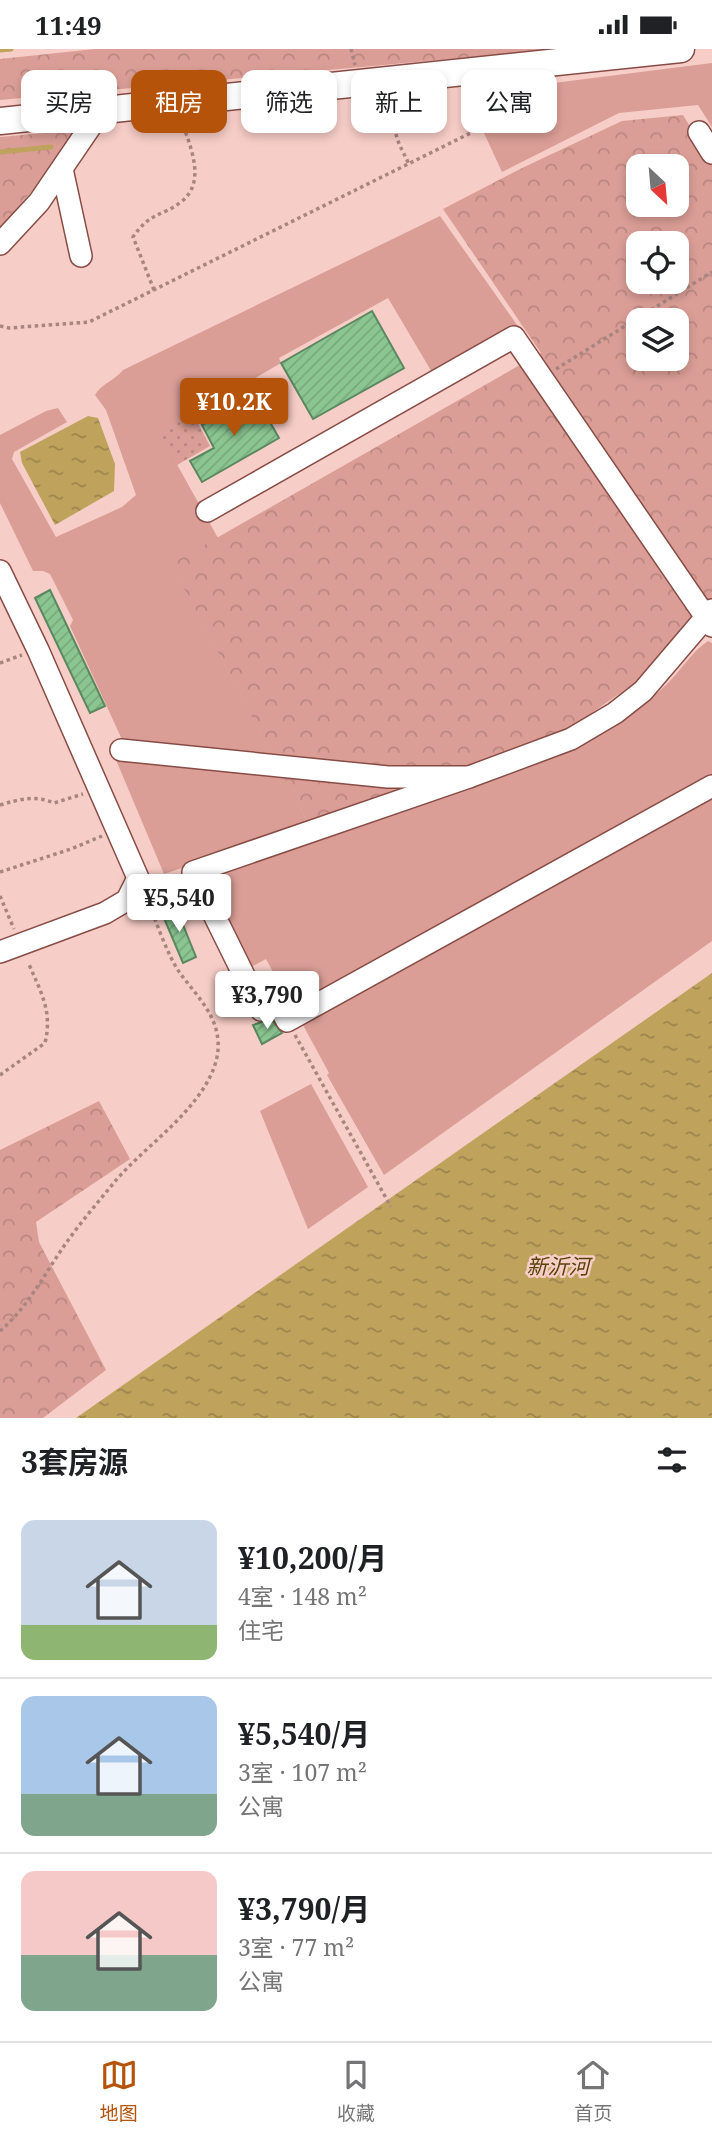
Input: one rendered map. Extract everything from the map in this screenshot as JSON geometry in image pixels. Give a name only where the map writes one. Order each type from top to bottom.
[{"type":"main road","points":[[447,74],[681,49]]},
{"type":"main road","points":[[227,97],[351,84]]},
{"type":"main road","points":[[0,121],[21,119]]},
{"type":"street","points":[[699,132],[712,153]]},
{"type":"street","points":[[0,244],[39,202],[86,133]]},
{"type":"street","points":[[62,169],[81,256]]},
{"type":"street","points":[[207,511],[514,337],[710,618],[643,691],[615,713],[571,739],[193,872],[261,1010],[277,1002],[287,1021],[712,786]]},
{"type":"street","points":[[0,571],[138,879],[127,900],[105,913],[0,951]]},
{"type":"street","points":[[121,750],[388,777],[469,777]]},
{"type":"path","points":[[0,325],[9,328],[89,322],[534,101],[558,81],[575,61]]},
{"type":"path","points":[[154,290],[133,237],[142,224],[181,202],[191,189],[196,172],[185,133]]},
{"type":"path","points":[[395,133],[409,163]]},
{"type":"path","points":[[542,378],[712,272]]},
{"type":"path","points":[[0,805],[27,797],[41,797],[54,803],[67,801],[98,788]]},
{"type":"path","points":[[0,872],[71,849],[117,829]]},
{"type":"path","points":[[0,1331],[25,1303],[65,1244],[118,1178],[192,1104],[211,1076],[218,1052],[218,1039],[212,1021],[202,1000],[179,971],[138,879]]},
{"type":"path","points":[[0,896],[47,1006],[49,1027],[45,1043],[0,1075]]},
{"type":"path","points":[[287,1021],[391,1207]]},
{"type":"green space","points":[[95,49],[560,49],[329,70],[241,70],[241,78],[227,79],[227,70],[131,70],[131,88],[117,89],[117,70],[21,70],[21,98],[0,100],[0,59]]},
{"type":"green space","points":[[712,63],[712,127],[698,105],[619,113],[502,172],[484,133],[557,133],[557,83]]},
{"type":"green space","points":[[683,115],[712,162],[712,629],[573,726],[530,747],[309,825],[171,564],[541,353],[443,209],[622,121]]},
{"type":"green space","points":[[75,133],[45,176],[0,228],[0,137]]},
{"type":"green space","points":[[440,216],[517,325],[433,374],[388,298],[279,358],[281,363],[160,434],[218,538],[172,565],[274,758],[124,744],[70,626],[73,620],[50,574],[33,571],[0,503],[0,435],[46,411],[58,408],[67,422],[14,452],[12,459],[56,537],[122,507],[136,495],[106,410],[95,395],[100,388],[123,370]]},
{"type":"green space","points":[[193,414],[210,446],[177,465],[159,434]]},
{"type":"green space","points":[[708,641],[712,643],[712,780],[295,1012],[266,959],[251,967],[207,884],[211,874],[585,741],[647,701]]},
{"type":"green space","points":[[116,760],[283,774],[309,825],[164,874]]},
{"type":"green space","points":[[712,792],[712,941],[384,1175],[327,1075],[329,1073],[303,1025]]},
{"type":"green space","points":[[311,1084],[368,1187],[308,1229],[260,1111]]},
{"type":"green space","points":[[99,1101],[130,1159],[36,1222],[39,1242],[106,1370],[43,1418],[0,1418],[0,1150]]},
{"type":"water","points":[[88,416],[98,418],[115,464],[114,491],[55,525],[22,463],[20,452]]},
{"type":"water","name":"新沂河","points":[[712,973],[712,1418],[76,1418]]},
{"type":"building","points":[[372,311],[404,368],[313,419],[281,363]]},
{"type":"building","points":[[255,396],[279,438],[202,482],[190,461],[214,448],[202,425]]},
{"type":"building","points":[[50,590],[105,706],[90,713],[35,598]]},
{"type":"building","points":[[175,905],[196,957],[183,963],[161,911]]},
{"type":"building","points":[[271,1019],[282,1033],[262,1044],[253,1025]]},
{"type":"waterway","points":[[0,50],[11,49]]},
{"type":"waterway","points":[[0,152],[51,147]]}]
